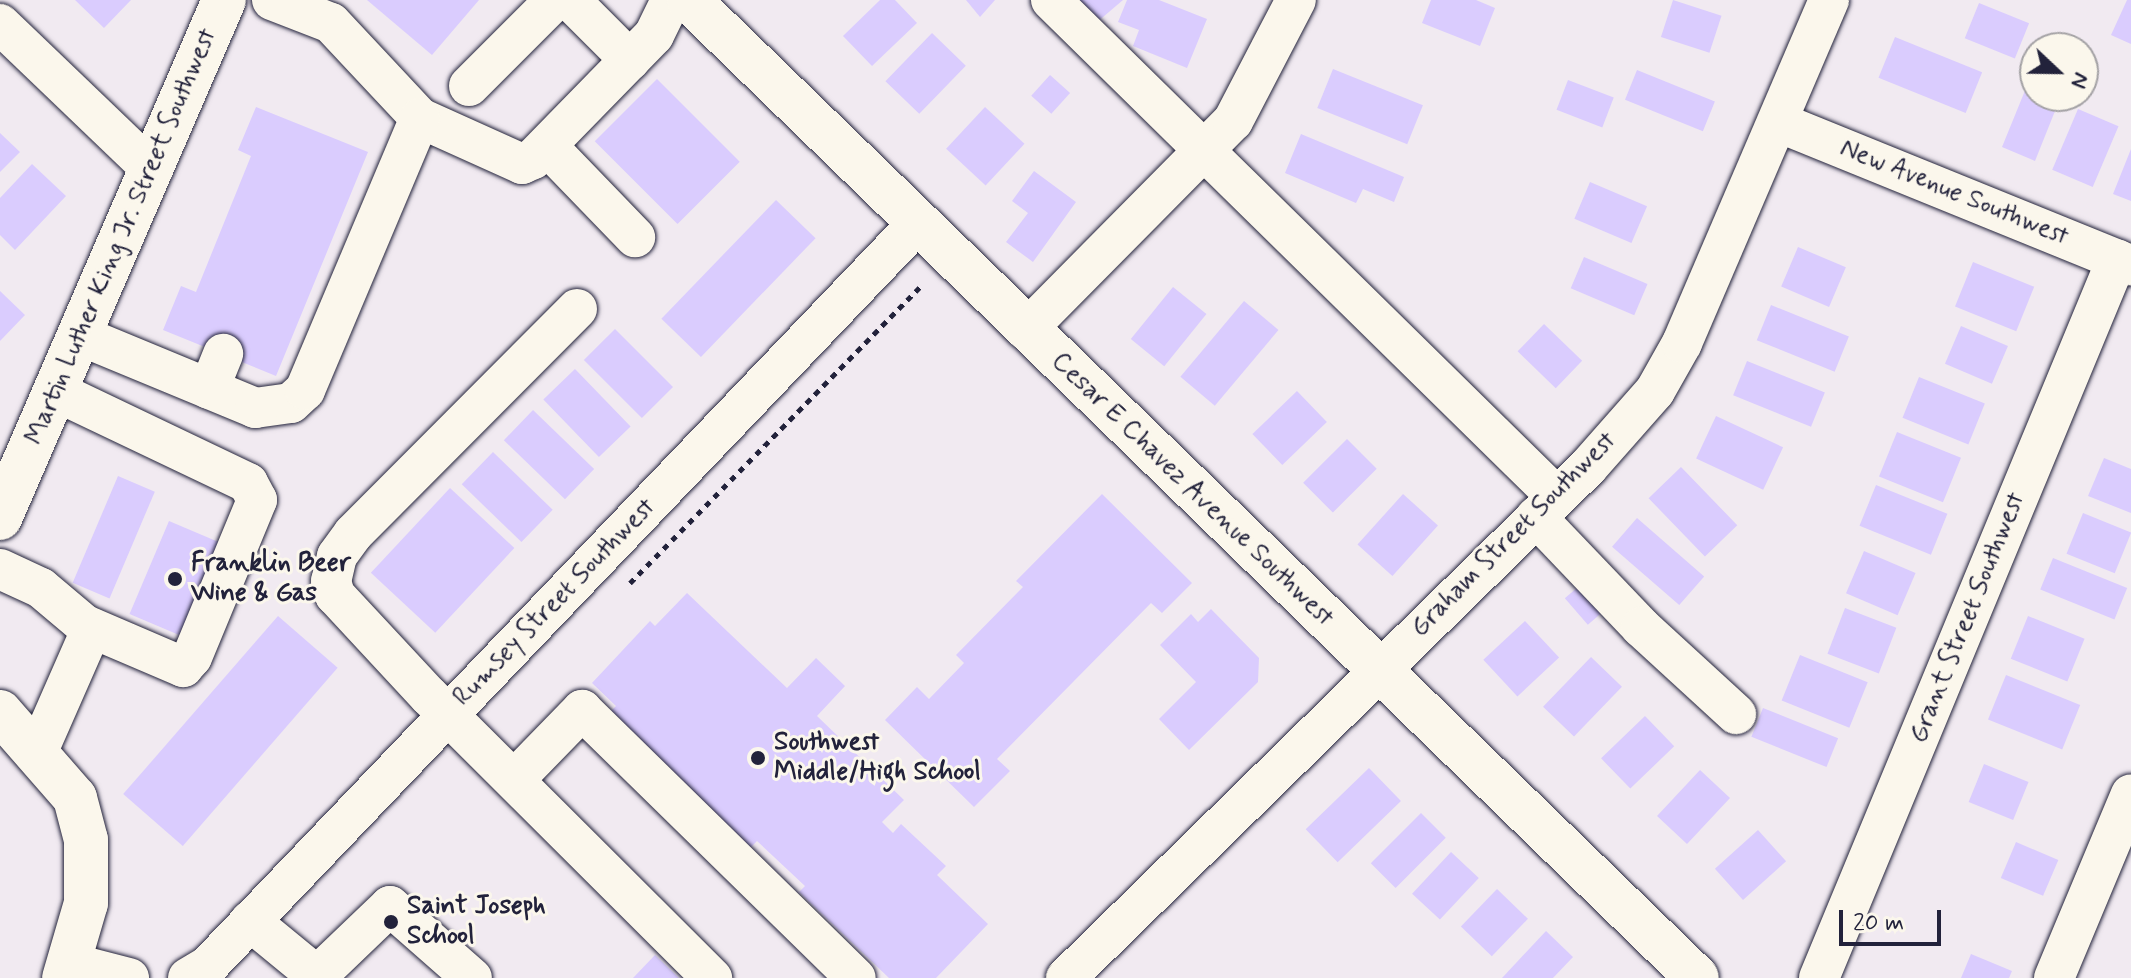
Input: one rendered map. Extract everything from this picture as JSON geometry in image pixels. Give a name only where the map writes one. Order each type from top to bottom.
[{"type":"main road","name":"Martin Luther King Jr. Street Southwest","points":[[0,518],[224,0]]},
{"type":"main road","name":"Cesar E Chavez Avenue Southwest","points":[[689,0],[1376,670],[1697,978]]},
{"type":"main road","points":[[0,712],[38,751],[75,798],[86,840],[86,903],[67,970]]},
{"type":"street","points":[[272,0],[331,23],[420,118],[512,163],[533,159],[547,146],[654,35],[671,0]]},
{"type":"street","points":[[469,86],[555,0]]},
{"type":"street","points":[[570,0],[630,60]]},
{"type":"street","points":[[1051,0],[1205,152],[1546,507],[1641,627],[1736,714]]},
{"type":"street","points":[[1026,330],[1233,121],[1260,76],[1296,0]]},
{"type":"street","name":"Graham Street Southwest","points":[[1066,978],[1376,670],[1546,507],[1655,391],[1682,343],[1829,0]]},
{"type":"street","points":[[0,24],[152,170]]},
{"type":"street","points":[[79,335],[216,372],[255,408],[291,403],[305,390],[420,118]]},
{"type":"street","name":"New Avenue Southwest","points":[[1778,122],[2124,262]]},
{"type":"street","points":[[547,146],[635,237]]},
{"type":"street","name":"Rumsey Street Southwest","points":[[188,978],[208,966],[918,223]]},
{"type":"street","name":"Grant Street Southwest","points":[[1819,978],[2124,262]]},
{"type":"street","points":[[577,309],[337,556],[331,581],[335,595],[589,858],[712,978]]},
{"type":"street","points":[[0,569],[41,588],[92,628],[183,667],[192,657],[257,500],[248,483],[55,391]]},
{"type":"street","points":[[38,751],[92,628]]},
{"type":"street","points":[[514,780],[582,710],[856,978]]},
{"type":"street","points":[[2054,978],[2131,794]]},
{"type":"street","points":[[250,921],[317,976],[390,906],[472,978]]},
{"type":"street","points":[[67,970],[129,978]]},
{"type":"building","points":[[75,0],[131,0],[104,28]]},
{"type":"building","points":[[367,0],[479,0],[432,55]]},
{"type":"building","points":[[880,0],[895,0],[917,23],[872,66],[843,36]]},
{"type":"building","points":[[966,0],[995,0],[980,17]]},
{"type":"building","points":[[1077,0],[1123,0],[1096,23]]},
{"type":"building","points":[[1127,0],[1159,0],[1207,19],[1187,68],[1133,46],[1139,30],[1118,22]]},
{"type":"building","points":[[1431,0],[1476,0],[1495,8],[1480,46],[1422,23]]},
{"type":"building","points":[[1673,0],[1722,16],[1709,53],[1661,37]]},
{"type":"building","points":[[2127,0],[2131,0],[2131,44],[2111,35]]},
{"type":"building","points":[[1979,3],[2029,23],[2026,32],[2019,32],[2019,48],[2015,58],[1965,38]]},
{"type":"building","points":[[932,33],[966,66],[919,114],[885,81]]},
{"type":"building","points":[[1895,37],[1982,72],[1966,113],[1879,78]]},
{"type":"building","points":[[1333,69],[1423,105],[1407,144],[1317,108]]},
{"type":"building","points":[[1637,70],[1715,101],[1703,131],[1625,100]]},
{"type":"building","points":[[1050,75],[1070,93],[1051,114],[1031,96]]},
{"type":"building","points":[[657,79],[740,162],[678,224],[595,141]]},
{"type":"building","points":[[1568,80],[1614,98],[1602,127],[1557,110]]},
{"type":"building","points":[[2019,105],[2019,112],[2055,112],[2035,161],[2002,147]]},
{"type":"building","points":[[256,107],[368,152],[276,376],[163,330],[181,286],[196,292],[251,156],[238,150]]},
{"type":"building","points":[[985,107],[1024,144],[986,186],[946,149]]},
{"type":"building","points":[[2077,112],[2085,112],[2119,126],[2093,187],[2052,170]]},
{"type":"building","points":[[0,133],[20,152],[0,172]]},
{"type":"building","points":[[1301,134],[1404,177],[1394,202],[1363,189],[1356,203],[1285,173]]},
{"type":"building","points":[[2131,149],[2131,201],[2113,194]]},
{"type":"building","points":[[32,164],[66,196],[15,250],[0,235],[0,198]]},
{"type":"building","points":[[1034,171],[1076,202],[1033,262],[1006,242],[1028,213],[1012,201]]},
{"type":"building","points":[[1590,182],[1647,206],[1631,243],[1574,219]]},
{"type":"building","points":[[776,200],[816,238],[701,357],[661,319]]},
{"type":"building","points":[[1798,247],[1846,267],[1829,307],[1781,287]]},
{"type":"building","points":[[1584,257],[1648,284],[1634,315],[1571,288]]},
{"type":"building","points":[[1973,262],[2034,287],[2016,331],[1955,307]]},
{"type":"building","points":[[1173,287],[1206,314],[1164,366],[1131,339]]},
{"type":"building","points":[[0,291],[25,315],[0,341]]},
{"type":"building","points":[[1244,301],[1278,330],[1215,406],[1180,377]]},
{"type":"building","points":[[1771,305],[1849,336],[1835,372],[1757,340]]},
{"type":"building","points":[[1544,324],[1582,361],[1556,388],[1518,351]]},
{"type":"building","points":[[1961,326],[2008,346],[1992,384],[1945,364]]},
{"type":"building","points":[[615,329],[673,387],[642,418],[584,360]]},
{"type":"building","points":[[1747,361],[1825,392],[1811,427],[1733,395]]},
{"type":"building","points":[[575,369],[631,427],[599,457],[543,400]]},
{"type":"building","points":[[1919,377],[1985,404],[1968,444],[1903,418]]},
{"type":"building","points":[[1297,391],[1327,422],[1282,465],[1252,434]]},
{"type":"building","points":[[533,410],[594,469],[565,499],[504,440]]},
{"type":"building","points":[[1716,416],[1783,447],[1763,490],[1696,459]]},
{"type":"building","points":[[1897,432],[1961,458],[1943,502],[1879,477]]},
{"type":"building","points":[[1347,439],[1377,469],[1333,513],[1303,483]]},
{"type":"building","points":[[493,452],[553,510],[521,542],[462,484]]},
{"type":"building","points":[[2104,458],[2131,469],[2131,513],[2088,496]]},
{"type":"building","points":[[1681,467],[1737,525],[1705,557],[1649,498]]},
{"type":"building","points":[[118,476],[155,492],[109,598],[73,583]]},
{"type":"building","points":[[1876,485],[1947,514],[1931,555],[1860,526]]},
{"type":"building","points":[[450,488],[514,548],[435,633],[371,573]]},
{"type":"building","points":[[1102,494],[1192,583],[1162,613],[1151,603],[997,759],[1010,771],[974,807],[885,720],[917,687],[929,699],[964,663],[956,655],[1023,587],[1016,581]]},
{"type":"building","points":[[1403,494],[1438,525],[1392,576],[1357,545]]},
{"type":"building","points":[[2083,513],[2131,532],[2115,573],[2067,554]]},
{"type":"building","points":[[1637,518],[1704,576],[1679,605],[1612,547]]},
{"type":"building","points":[[169,521],[221,543],[182,636],[130,614]]},
{"type":"building","points":[[1864,551],[1916,573],[1898,615],[1846,593]]},
{"type":"building","points":[[2053,558],[2127,588],[2114,619],[2040,590]]},
{"type":"building","points":[[1586,580],[1609,606],[1588,625],[1565,598]]},
{"type":"building","name":"Southwest Middle/High School","points":[[687,593],[787,688],[816,658],[845,686],[817,716],[904,800],[882,822],[893,833],[901,824],[946,866],[937,875],[988,924],[936,978],[889,978],[799,892],[805,886],[757,841],[750,848],[609,713],[616,706],[592,683],[650,621],[655,626]]},
{"type":"building","points":[[1845,608],[1896,628],[1879,673],[1827,654]]},
{"type":"building","points":[[1211,609],[1259,658],[1258,682],[1189,750],[1159,719],[1196,682],[1160,645],[1191,614],[1198,622]]},
{"type":"building","points":[[278,616],[338,668],[183,846],[123,794]]},
{"type":"building","points":[[2028,616],[2085,639],[2067,682],[2011,659]]},
{"type":"building","points":[[1525,621],[1559,658],[1517,696],[1483,660]]},
{"type":"building","points":[[1800,655],[1868,682],[1849,728],[1782,700]]},
{"type":"building","points":[[1591,657],[1622,687],[1574,737],[1543,707]]},
{"type":"building","points":[[2006,675],[2080,705],[2062,749],[1988,720]]},
{"type":"building","points":[[1763,708],[1838,738],[1826,767],[1751,737]]},
{"type":"building","points":[[1645,716],[1674,746],[1630,789],[1601,758]]},
{"type":"building","points":[[1984,764],[2029,782],[2013,820],[1969,802]]},
{"type":"building","points":[[1369,768],[1401,801],[1338,862],[1306,829]]},
{"type":"building","points":[[1700,770],[1730,798],[1687,844],[1657,816]]},
{"type":"building","points":[[1421,813],[1446,838],[1396,888],[1371,863]]},
{"type":"building","points":[[1758,830],[1786,861],[1743,900],[1715,869]]},
{"type":"building","points":[[2016,842],[2058,860],[2043,896],[2001,878]]},
{"type":"building","points":[[1451,852],[1479,878],[1440,920],[1412,894]]},
{"type":"building","points":[[1497,889],[1528,919],[1492,956],[1461,926]]},
{"type":"building","points":[[1546,931],[1573,957],[1553,978],[1502,978]]},
{"type":"building","points":[[1971,954],[2012,971],[2009,978],[1961,978]]},
{"type":"building","points":[[655,955],[679,978],[633,978]]},
{"type":"place","name":"Franklin Beer Wine & Gas","points":[[175,579]]},
{"type":"place","name":"Southwest Middle/High School","points":[[758,758]]},
{"type":"place","name":"Saint Joseph School","points":[[391,922]]}]
